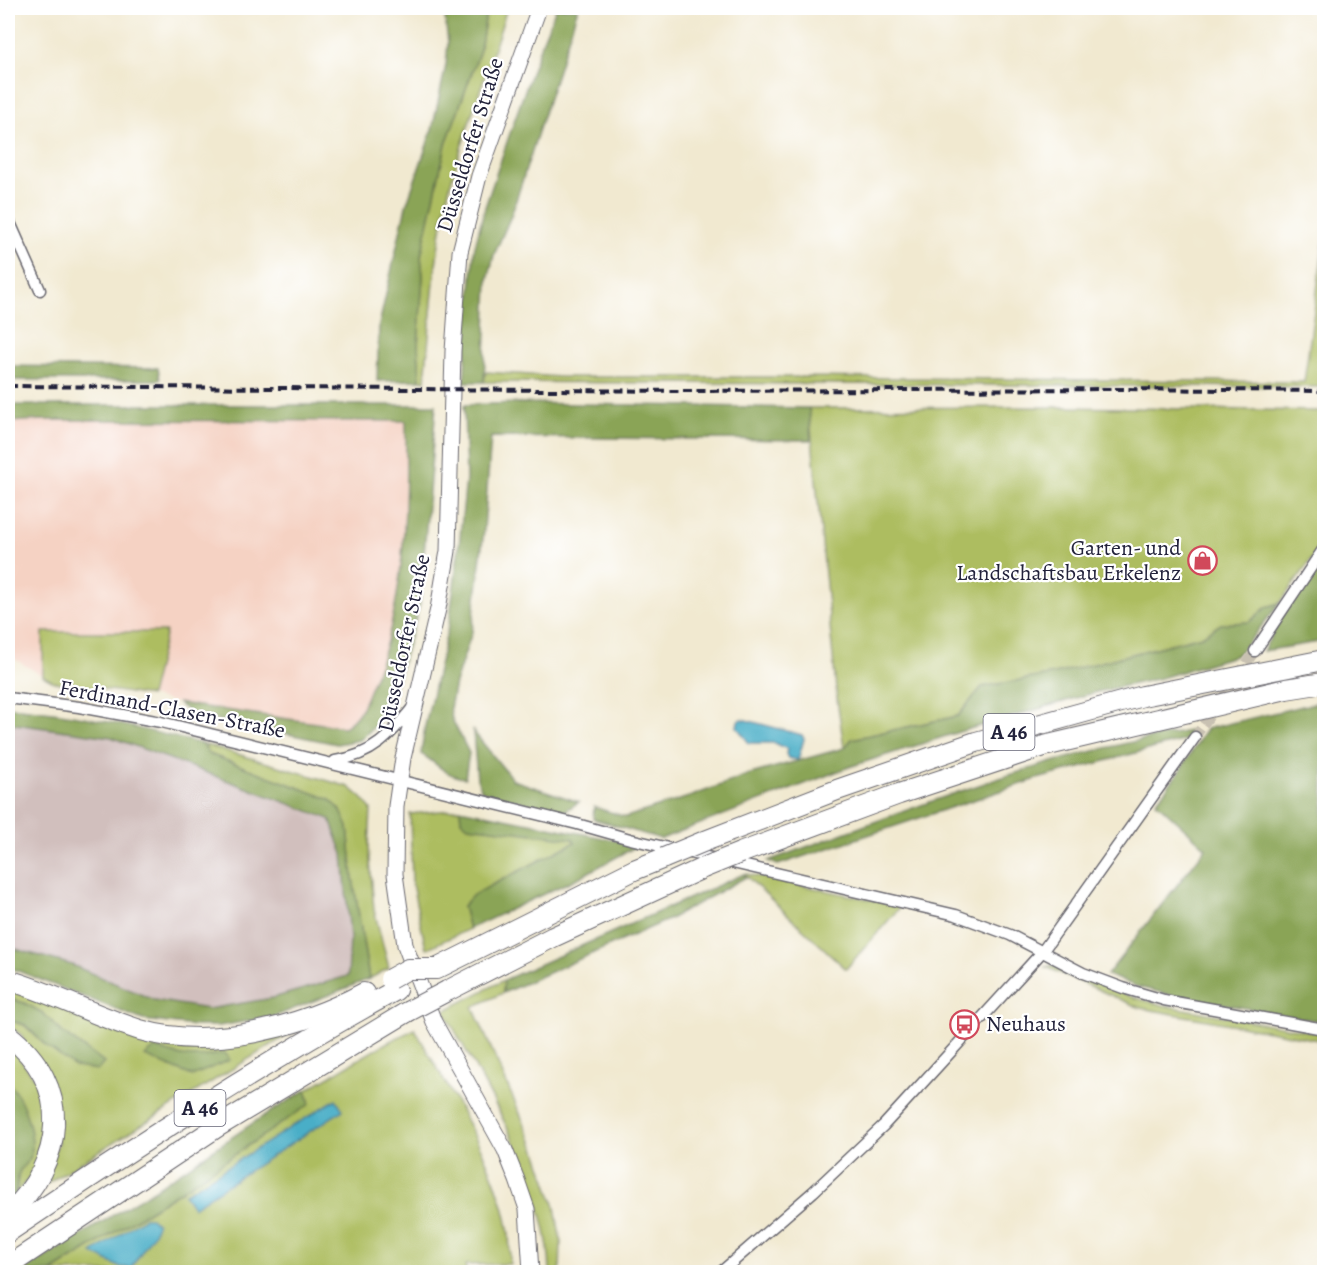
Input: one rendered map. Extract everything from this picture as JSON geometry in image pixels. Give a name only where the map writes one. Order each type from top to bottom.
[{"type":"highway","name":"A 46","points":[[8,1232],[110,1163],[343,1019],[393,985],[408,969],[436,969],[634,870],[837,790],[976,742],[1143,696],[1324,660]]},
{"type":"highway","name":"A 46","points":[[8,1266],[217,1127],[407,1012],[553,937],[703,868],[898,794],[1044,746],[1286,689],[1324,683]]},
{"type":"highway","points":[[8,980],[140,1030],[174,1037],[203,1038],[261,1032],[393,985]]},
{"type":"highway","points":[[8,1035],[32,1058],[45,1080],[54,1118],[52,1144],[44,1170],[25,1198],[8,1215]]},
{"type":"main road","name":"Düsseldorfer Straße","points":[[531,1272],[526,1209],[517,1180],[505,1150],[434,1022],[405,945],[395,874],[396,806],[403,758],[438,609],[448,551],[453,351],[460,252],[479,176],[539,8]]},
{"type":"street","points":[[8,218],[40,290]]},
{"type":"street","points":[[1255,651],[1324,548]]},
{"type":"street","name":"Ferdinand-Clasen-Straße","points":[[8,698],[79,707],[160,722],[630,839],[956,915],[985,924],[1042,952]]},
{"type":"street","name":"Ferdinand-Clasen-Straße","points":[[328,762],[352,758],[366,752],[390,735],[415,704]]},
{"type":"street","points":[[722,1272],[813,1192],[884,1125],[1042,952],[1195,738]]},
{"type":"street","points":[[1042,952],[1083,973],[1164,1000],[1324,1029]]},
{"type":"shaded area","points":[[43,420],[406,421],[403,547],[396,602],[383,659],[357,719],[344,727],[177,703],[150,696],[166,632],[44,632],[43,676],[8,655],[8,422]]},
{"type":"shaded area","points":[[8,723],[111,737],[330,819],[343,854],[350,939],[349,976],[273,998],[208,1009],[154,1000],[72,965],[8,947]]},
{"type":"green space","points":[[442,8],[487,8],[480,50],[446,144],[421,256],[423,276],[418,345],[420,380],[377,381],[379,325],[406,206],[432,130],[446,65],[448,43]]},
{"type":"green space","points":[[487,8],[504,8],[506,11],[448,194],[436,264],[425,381],[420,380],[418,345],[423,276],[421,256],[446,144],[480,50]]},
{"type":"green space","points":[[556,8],[578,8],[511,216],[494,255],[488,280],[484,382],[464,382],[474,250],[484,210],[509,136]]},
{"type":"green space","points":[[1324,241],[1324,387],[484,382],[486,372],[560,377],[1304,382]]},
{"type":"green space","points":[[8,366],[158,368],[160,380],[8,380]]},
{"type":"green space","points":[[519,403],[809,408],[811,440],[491,437],[484,530],[472,632],[455,683],[450,708],[452,719],[469,753],[465,778],[458,777],[421,754],[425,726],[449,623],[459,546],[466,479],[464,405]]},
{"type":"green space","points":[[8,405],[436,405],[420,604],[396,684],[378,723],[360,740],[337,744],[194,715],[177,703],[344,727],[358,714],[383,655],[398,589],[406,488],[406,421],[43,420],[8,422]]},
{"type":"green space","points":[[1062,407],[1324,411],[1324,542],[1280,603],[1267,607],[1249,622],[1221,624],[1202,636],[1055,674],[982,687],[958,716],[852,739],[844,748],[837,699],[809,408]]},
{"type":"green space","points":[[1324,558],[1324,641],[1263,651],[1291,601]]},
{"type":"green space","points":[[1280,603],[1237,655],[1161,678],[1097,692],[849,767],[661,839],[593,819],[594,807],[626,817],[692,796],[747,775],[844,748],[852,739],[958,716],[982,687],[1055,674],[1202,636],[1221,624],[1249,622],[1267,607]]},
{"type":"green space","points":[[43,632],[166,632],[150,696],[54,682],[43,676]]},
{"type":"green space","points":[[1324,701],[1324,1022],[1171,995],[1138,987],[1107,975],[1206,848],[1156,802],[1179,772],[1206,729]]},
{"type":"green space","points":[[8,707],[82,717],[203,744],[209,754],[329,799],[340,809],[348,827],[353,878],[369,979],[273,1017],[219,1026],[195,1026],[143,1020],[8,967],[8,947],[72,965],[154,1000],[208,1009],[273,998],[348,976],[350,939],[343,854],[330,819],[111,737],[8,723]]},
{"type":"green space","points":[[473,731],[513,780],[579,802],[562,813],[482,791],[477,779]]},
{"type":"green space","points":[[1190,731],[1185,740],[1037,779],[778,865],[768,861],[924,804],[1029,769],[1136,741]]},
{"type":"green space","points":[[203,744],[349,787],[362,798],[371,809],[369,847],[374,910],[389,968],[369,979],[353,878],[348,827],[328,799],[209,754]]},
{"type":"green space","points":[[460,809],[461,820],[573,839],[575,842],[490,886],[463,906],[469,929],[426,949],[412,884],[410,814]]},
{"type":"green space","points":[[460,809],[639,845],[580,877],[469,929],[463,906],[473,895],[575,842],[573,839],[468,826],[461,820]]},
{"type":"green space","points":[[744,874],[747,874],[901,906],[846,969]]},
{"type":"green space","points":[[744,874],[746,877],[670,919],[503,993],[504,980]]},
{"type":"green space","points":[[1053,965],[1132,997],[1167,1006],[1324,1034],[1324,1041],[1140,1008],[1046,967]]},
{"type":"green space","points":[[504,980],[503,993],[473,1007],[536,1150],[555,1207],[561,1242],[560,1272],[550,1272],[547,1239],[538,1205],[527,1171],[512,1137],[444,1011]]},
{"type":"green space","points":[[8,985],[156,1040],[302,1026],[38,1189],[58,1143],[22,1035],[8,1026],[8,1020],[24,1025],[46,1046],[99,1059],[63,1033],[43,1013],[8,998]]},
{"type":"green space","points":[[8,998],[43,1013],[63,1033],[104,1063],[98,1070],[75,1067],[46,1046],[25,1025],[8,1020]]},
{"type":"green space","points":[[415,1029],[456,1100],[493,1178],[508,1228],[510,1264],[465,1265],[467,1272],[51,1272],[179,1192],[309,1099],[306,1090],[388,1042]]},
{"type":"green space","points":[[8,1043],[40,1085],[47,1112],[39,1166],[16,1193],[19,1171],[30,1158],[11,1086],[8,1083]]},
{"type":"green space","points":[[155,1048],[190,1057],[225,1053],[230,1060],[192,1076],[145,1056]]},
{"type":"green space","points":[[8,1083],[19,1097],[27,1118],[32,1150],[30,1158],[19,1173],[14,1194],[8,1202]]},
{"type":"green space","points":[[306,1090],[310,1104],[179,1192],[51,1272],[21,1272],[152,1191]]},
{"type":"water","points":[[742,719],[802,735],[804,739],[798,760],[788,758],[787,749],[775,743],[749,743],[737,727],[738,721]]},
{"type":"water","points":[[336,1099],[343,1110],[193,1207],[184,1194]]},
{"type":"water","points":[[144,1218],[151,1218],[157,1224],[154,1233],[131,1268],[119,1267],[92,1253]]},
{"type":"tunnel","points":[[1195,737],[1255,651]]},
{"type":"railway","points":[[8,386],[686,391],[1122,389],[1324,391]]},
{"type":"place","name":"Garten- und Landschaftsbau Erkelenz","points":[[1202,561]]},
{"type":"place","name":"Neuhaus","points":[[965,1024]]}]
